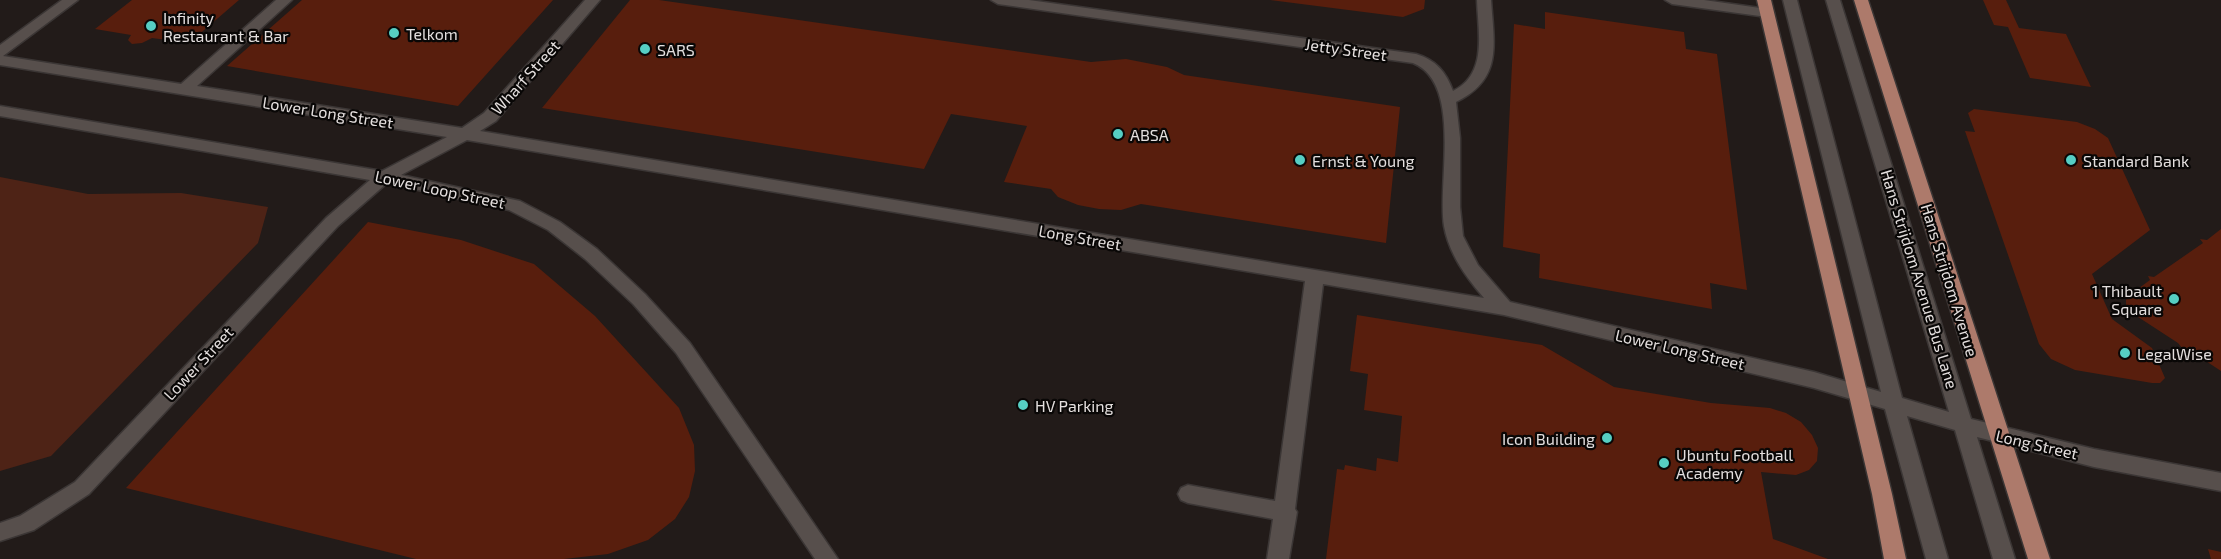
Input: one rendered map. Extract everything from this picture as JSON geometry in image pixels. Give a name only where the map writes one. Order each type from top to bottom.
[{"type":"main road","name":"Hans Strijdom Avenue","points":[[1861,0],[2039,559]]},
{"type":"main road","points":[[1766,6],[1882,494],[1895,559]]},
{"type":"street","points":[[0,52],[71,0]]},
{"type":"street","points":[[184,89],[285,0]]},
{"type":"street","name":"Wharf Street","points":[[384,177],[463,135],[490,117],[593,0]]},
{"type":"street","name":"Jetty Street","points":[[998,0],[1416,59],[1429,64],[1437,73],[1449,99],[1452,224],[1458,244],[1467,264],[1504,308]]},
{"type":"street","points":[[1449,99],[1466,92],[1482,76],[1486,61],[1484,0]]},
{"type":"street","points":[[1672,0],[1766,6]]},
{"type":"street","points":[[1790,0],[1893,402],[1936,559]]},
{"type":"street","name":"Hans Strijdom Avenue Bus Lane","points":[[1833,0],[1965,425],[2004,559]]},
{"type":"street","name":"Lower Long Street","points":[[0,60],[570,151],[1315,276]]},
{"type":"street","name":"Lower Loop Street","points":[[0,111],[384,177],[514,204],[554,226],[591,254],[639,299],[682,348],[827,559]]},
{"type":"street","name":"Lower Street","points":[[0,532],[27,523],[82,488],[332,222],[384,177]]},
{"type":"street","points":[[1278,559],[1286,512],[1315,276],[1504,308]]},
{"type":"street","name":"Lower Long Street","points":[[1504,308],[1856,390]]},
{"type":"street","name":"Long Street","points":[[1856,390],[1998,435],[2094,458],[2221,482]]},
{"type":"street","points":[[1188,494],[1286,512]]},
{"type":"shaded area","points":[[0,177],[88,194],[181,193],[268,207],[258,243],[51,456],[0,471]]},
{"type":"building","points":[[132,0],[239,0],[189,43],[152,38],[142,43],[132,44],[128,40],[131,35],[95,29]]},
{"type":"building","name":"Telkom","points":[[302,0],[553,0],[458,106],[227,66]]},
{"type":"building","points":[[630,0],[659,0],[1091,62],[1126,59],[1167,67],[1184,75],[1400,107],[1386,243],[1141,204],[1121,210],[1099,209],[1078,205],[1058,197],[1051,189],[1004,182],[1027,126],[951,114],[924,169],[542,108]]},
{"type":"building","points":[[1270,0],[1425,0],[1424,9],[1403,17]]},
{"type":"building","points":[[1983,0],[2006,0],[2019,28],[2066,34],[2091,87],[2030,78],[2008,27],[1994,25]]},
{"type":"building","points":[[1545,12],[1684,32],[1686,49],[1717,54],[1747,290],[1710,283],[1712,309],[1539,278],[1540,254],[1503,247],[1514,24],[1545,29]]},
{"type":"building","points":[[1974,109],[2077,122],[2095,129],[2108,138],[2150,230],[2092,274],[2112,319],[2152,348],[2165,378],[2160,383],[2075,370],[2051,359],[2039,344],[1965,131],[1975,132],[1968,113]]},
{"type":"building","points":[[368,222],[461,240],[534,264],[595,316],[679,408],[694,445],[695,471],[689,497],[675,519],[648,540],[608,554],[564,559],[416,559],[126,488]]},
{"type":"building","name":"1 Thibault Square","points":[[2221,229],[2221,371],[2186,348],[2182,348],[2135,315],[2126,305],[2126,300],[2150,280],[2148,276],[2154,277],[2203,243],[2200,239],[2207,240]]},
{"type":"building","name":"Icon Building","points":[[1357,315],[1542,345],[1614,387],[1711,403],[1770,408],[1786,413],[1801,422],[1812,435],[1818,448],[1817,461],[1809,470],[1796,475],[1761,472],[1773,539],[1828,559],[1326,559],[1337,469],[1344,470],[1345,465],[1376,471],[1377,458],[1398,462],[1402,416],[1364,410],[1368,374],[1350,371]]},
{"type":"building","points":[[2208,549],[2221,552],[2221,559],[2211,559]]},
{"type":"place","name":"Infinity Restaurant & Bar","points":[[151,26]]},
{"type":"place","name":"Telkom","points":[[394,33]]},
{"type":"place","name":"SARS","points":[[645,49]]},
{"type":"place","name":"ABSA","points":[[1118,134]]},
{"type":"place","name":"Ernst & Young","points":[[1300,160]]},
{"type":"place","name":"Standard Bank","points":[[2071,160]]},
{"type":"place","name":"1 Thibault Square","points":[[2174,299]]},
{"type":"place","name":"LegalWise","points":[[2125,353]]},
{"type":"place","name":"HV Parking","points":[[1023,405]]},
{"type":"place","name":"Icon Building","points":[[1607,438]]},
{"type":"place","name":"Ubuntu Football Academy","points":[[1664,463]]}]
